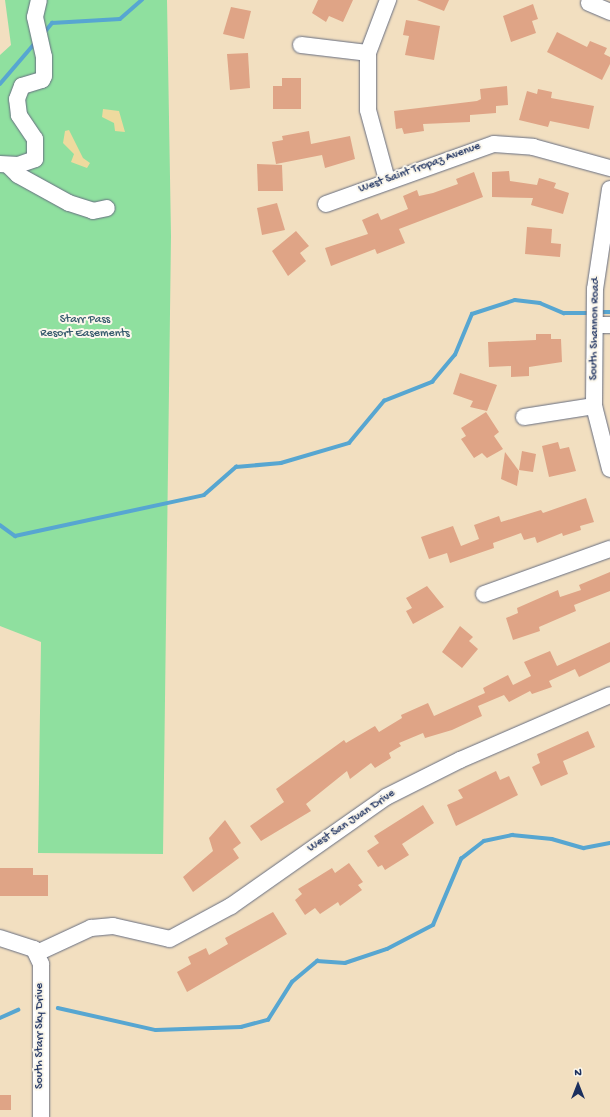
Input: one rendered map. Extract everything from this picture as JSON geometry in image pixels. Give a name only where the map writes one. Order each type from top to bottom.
[{"type":"street","points":[[4,164],[26,164],[35,159],[35,139],[19,115],[17,100],[22,86],[42,80],[44,76],[44,57],[35,17],[39,0]]},
{"type":"street","points":[[388,0],[368,53],[368,110],[388,180]]},
{"type":"street","points":[[590,3],[610,12]]},
{"type":"street","points":[[301,45],[368,53]]},
{"type":"street","name":"West Saint Tropaz Avenue","points":[[326,204],[388,180],[494,144],[533,147],[610,168]]},
{"type":"street","points":[[4,164],[18,175],[69,203],[93,212],[107,208]]},
{"type":"street","name":"South Shannon Road","points":[[610,189],[602,304],[602,325],[594,406],[610,466]]},
{"type":"street","points":[[524,417],[594,406]]},
{"type":"street","points":[[484,594],[610,549]]},
{"type":"street","name":"West San Juan Drive","points":[[38,954],[91,928],[113,926],[170,939],[231,906],[386,797],[460,760],[610,695]]},
{"type":"street","points":[[0,938],[26,945],[38,954]]},
{"type":"street","name":"South Starr Sky Drive","points":[[38,954],[41,1117]]},
{"type":"green space","name":"Starr Pass Resort Easements","points":[[5,0],[167,0],[171,236],[163,854],[38,853],[41,642],[0,626],[0,55],[11,45]]},
{"type":"sand","points":[[103,109],[119,111],[125,132],[115,131],[114,123],[102,117]]},
{"type":"sand","points":[[69,130],[83,158],[90,163],[87,168],[71,162],[74,154],[63,143],[65,131]]},
{"type":"building","points":[[318,0],[353,0],[343,22],[329,16],[326,22],[312,13]]},
{"type":"building","points":[[417,0],[449,0],[444,11]]},
{"type":"building","points":[[533,4],[538,19],[532,21],[536,33],[511,42],[503,16]]},
{"type":"building","points":[[231,7],[251,11],[244,39],[223,34]]},
{"type":"building","points":[[406,20],[440,26],[434,60],[405,55],[409,36],[403,35]]},
{"type":"building","points":[[557,32],[587,47],[590,41],[607,48],[604,54],[610,57],[610,64],[602,80],[547,52]]},
{"type":"building","points":[[248,53],[250,88],[230,90],[227,54]]},
{"type":"building","points":[[282,78],[301,78],[301,109],[273,109],[273,86],[282,86]]},
{"type":"building","points":[[507,86],[508,105],[496,106],[496,113],[470,115],[470,122],[423,124],[424,131],[404,134],[402,128],[396,129],[394,111],[477,101],[481,99],[480,89]]},
{"type":"building","points":[[538,89],[552,92],[551,98],[594,106],[589,129],[550,121],[548,127],[519,120],[527,91],[537,94]]},
{"type":"building","points":[[309,131],[311,144],[350,136],[355,159],[325,168],[322,155],[276,164],[272,142],[283,140],[282,136]]},
{"type":"building","points":[[257,164],[282,165],[283,191],[258,191]]},
{"type":"building","points":[[509,171],[510,181],[537,185],[539,178],[556,183],[554,188],[569,193],[563,214],[531,205],[533,198],[492,197],[492,172]]},
{"type":"building","points":[[474,172],[483,197],[399,229],[405,243],[377,254],[375,249],[331,266],[325,248],[368,234],[362,220],[378,213],[381,220],[408,209],[403,196],[417,190],[419,196],[433,193],[458,184],[456,179]]},
{"type":"building","points":[[277,203],[285,230],[262,235],[257,208]]},
{"type":"building","points":[[527,227],[552,229],[551,243],[561,244],[560,257],[525,254]]},
{"type":"building","points":[[296,231],[309,246],[300,253],[306,261],[288,276],[272,251]]},
{"type":"building","points":[[536,334],[551,334],[551,339],[561,339],[562,362],[529,367],[529,376],[511,377],[511,366],[489,367],[488,342],[536,340]]},
{"type":"building","points":[[460,373],[497,385],[487,411],[470,407],[473,401],[453,394]]},
{"type":"building","points":[[486,412],[499,432],[494,436],[503,449],[487,458],[482,453],[474,458],[461,439],[466,436],[461,428]]},
{"type":"building","points":[[558,442],[560,449],[569,447],[576,471],[549,477],[542,446]]},
{"type":"building","points":[[522,451],[536,454],[533,472],[519,470]]},
{"type":"building","points":[[505,452],[519,471],[517,486],[501,479]]},
{"type":"building","points":[[586,498],[594,522],[580,526],[581,530],[563,536],[562,533],[537,543],[535,537],[524,540],[521,533],[493,543],[494,548],[450,563],[447,553],[429,559],[421,537],[453,526],[461,546],[479,539],[474,525],[499,516],[501,522],[541,510],[543,513]]},
{"type":"building","points":[[610,572],[610,591],[574,605],[576,611],[539,627],[540,631],[513,640],[506,618],[518,613],[517,608],[558,590],[560,597],[581,590],[579,585]]},
{"type":"building","points":[[427,586],[444,607],[413,624],[406,611],[412,608],[406,598]]},
{"type":"building","points":[[460,626],[473,637],[469,641],[478,649],[462,668],[442,652]]},
{"type":"building","points":[[610,642],[610,662],[579,677],[575,669],[549,681],[552,687],[532,694],[530,691],[509,702],[504,695],[478,706],[482,716],[452,730],[425,738],[423,733],[399,743],[401,746],[389,753],[391,758],[375,768],[371,763],[350,779],[347,771],[306,804],[311,811],[261,841],[250,826],[284,802],[276,789],[344,740],[346,743],[375,726],[379,732],[402,718],[401,715],[428,703],[434,716],[485,693],[483,688],[508,675],[513,685],[531,676],[524,662],[550,651],[557,666]]},
{"type":"building","points":[[588,731],[595,747],[563,761],[568,774],[541,786],[532,767],[540,763],[537,754]]},
{"type":"building","points":[[496,771],[500,780],[509,776],[518,795],[456,826],[447,805],[463,798],[458,790]]},
{"type":"building","points":[[423,805],[434,823],[402,844],[409,855],[385,870],[382,865],[378,867],[367,851],[379,843],[374,836]]},
{"type":"building","points":[[225,820],[241,843],[233,849],[239,858],[193,892],[183,877],[213,851],[209,838]]},
{"type":"building","points":[[349,863],[363,882],[358,885],[362,890],[340,906],[338,902],[320,914],[315,908],[305,915],[295,900],[302,894],[298,889],[332,868],[335,873]]},
{"type":"building","points":[[0,868],[33,868],[33,875],[48,875],[48,896],[0,896]]},
{"type":"building","points":[[273,912],[287,934],[187,992],[177,972],[191,964],[188,957],[206,948],[209,955],[228,944],[225,938]]},
{"type":"building","points":[[0,1095],[11,1095],[11,1110],[0,1110]]},
{"type":"waterway","points":[[44,33],[52,23],[120,19],[142,0]]},
{"type":"waterway","points":[[0,84],[36,42]]},
{"type":"waterway","points":[[0,525],[15,536],[204,495],[236,467],[281,463],[349,443],[384,401],[432,382],[455,355],[472,314],[515,300],[540,303],[564,313],[591,313]]},
{"type":"waterway","points":[[599,312],[610,312]]},
{"type":"waterway","points":[[58,1008],[156,1030],[241,1027],[268,1020],[292,982],[317,961],[345,963],[387,949],[433,925],[461,859],[484,841],[512,835],[552,839],[584,848],[610,843]]},
{"type":"waterway","points":[[0,1018],[18,1010]]}]
